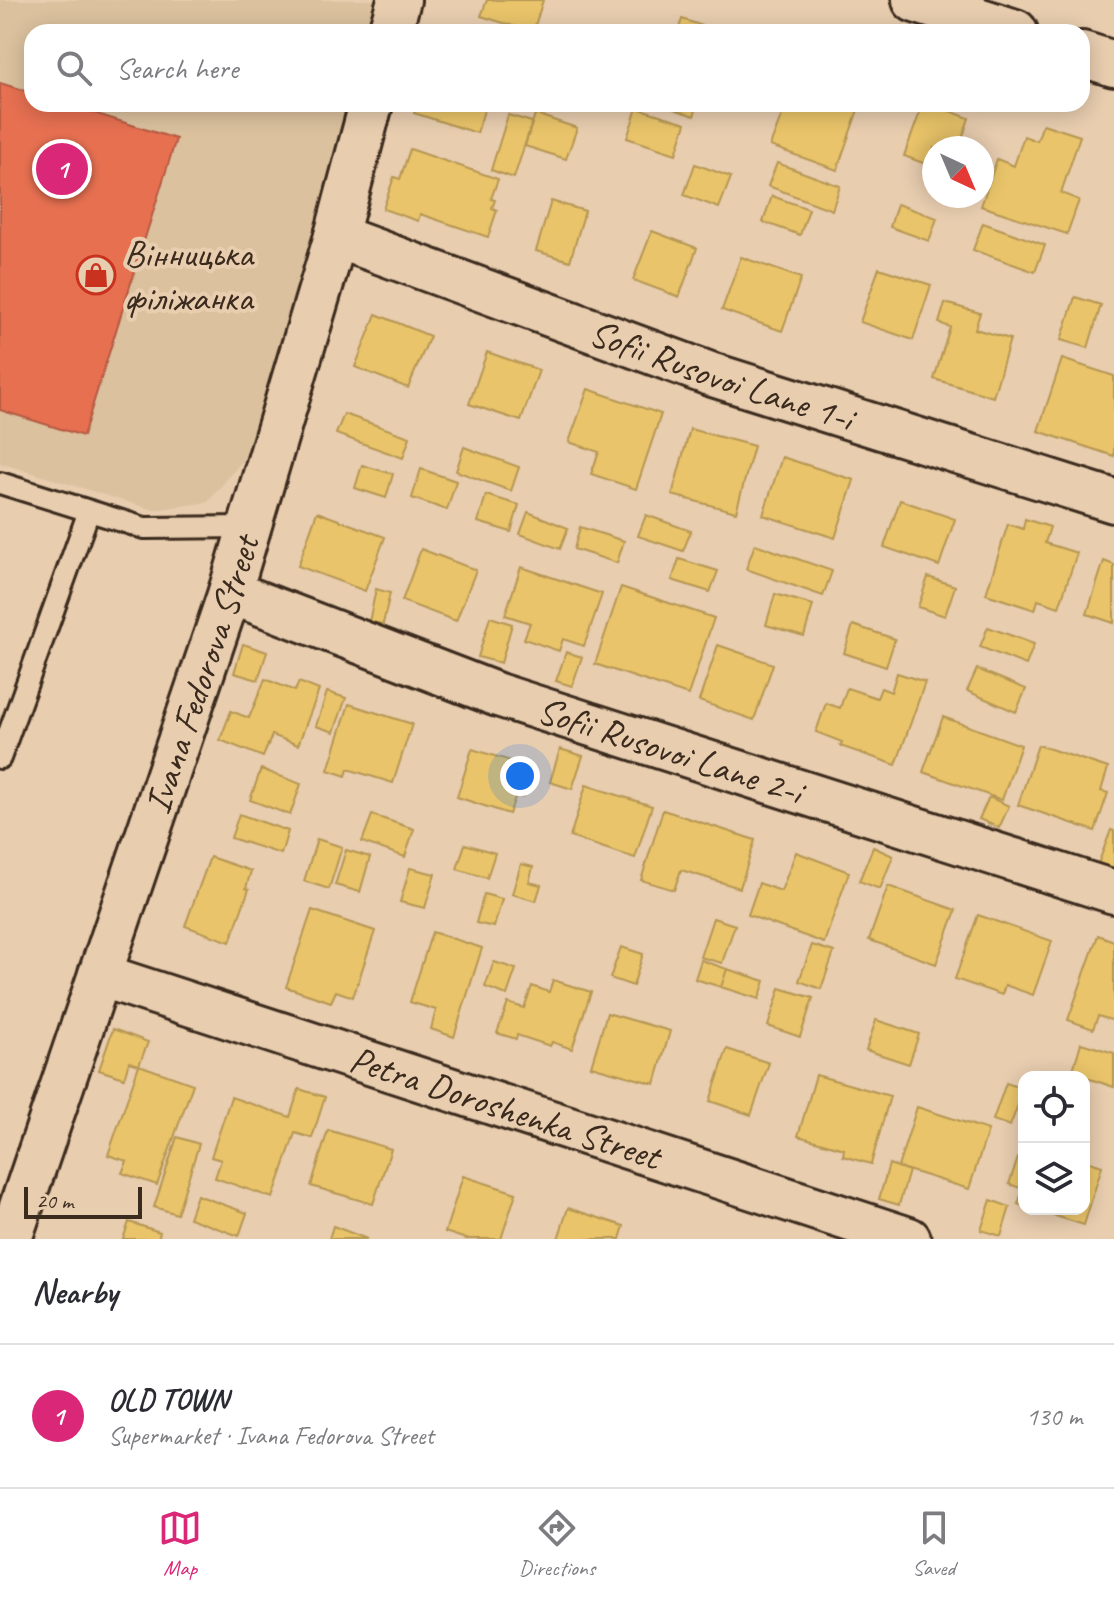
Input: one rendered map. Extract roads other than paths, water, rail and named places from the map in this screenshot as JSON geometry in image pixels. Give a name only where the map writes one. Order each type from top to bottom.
[{"type":"main road","points":[[915,0],[990,24]]},
{"type":"main road","points":[[1090,56],[1114,64]]},
{"type":"street","points":[[392,24],[399,0]]},
{"type":"street","name":"Ivana Fedorova Street","points":[[10,1239],[230,592],[336,236],[369,112]]},
{"type":"street","name":"Sofii Rusovoi Lane 1-i","points":[[336,236],[710,374],[1114,501]]},
{"type":"street","name":"Sofii Rusovoi Lane 2-i","points":[[230,592],[498,695],[1114,892]]},
{"type":"street","name":"Petra Doroshenka Street","points":[[100,975],[909,1239]]},
{"type":"lane","points":[[0,483],[144,528],[249,527]]},
{"type":"lane","points":[[0,758],[89,511]]},
{"type":"place","name":"OLD TOWN","points":[[62,169]]},
{"type":"place","name":"Вінницька філіжанка","points":[[96,275]]}]
